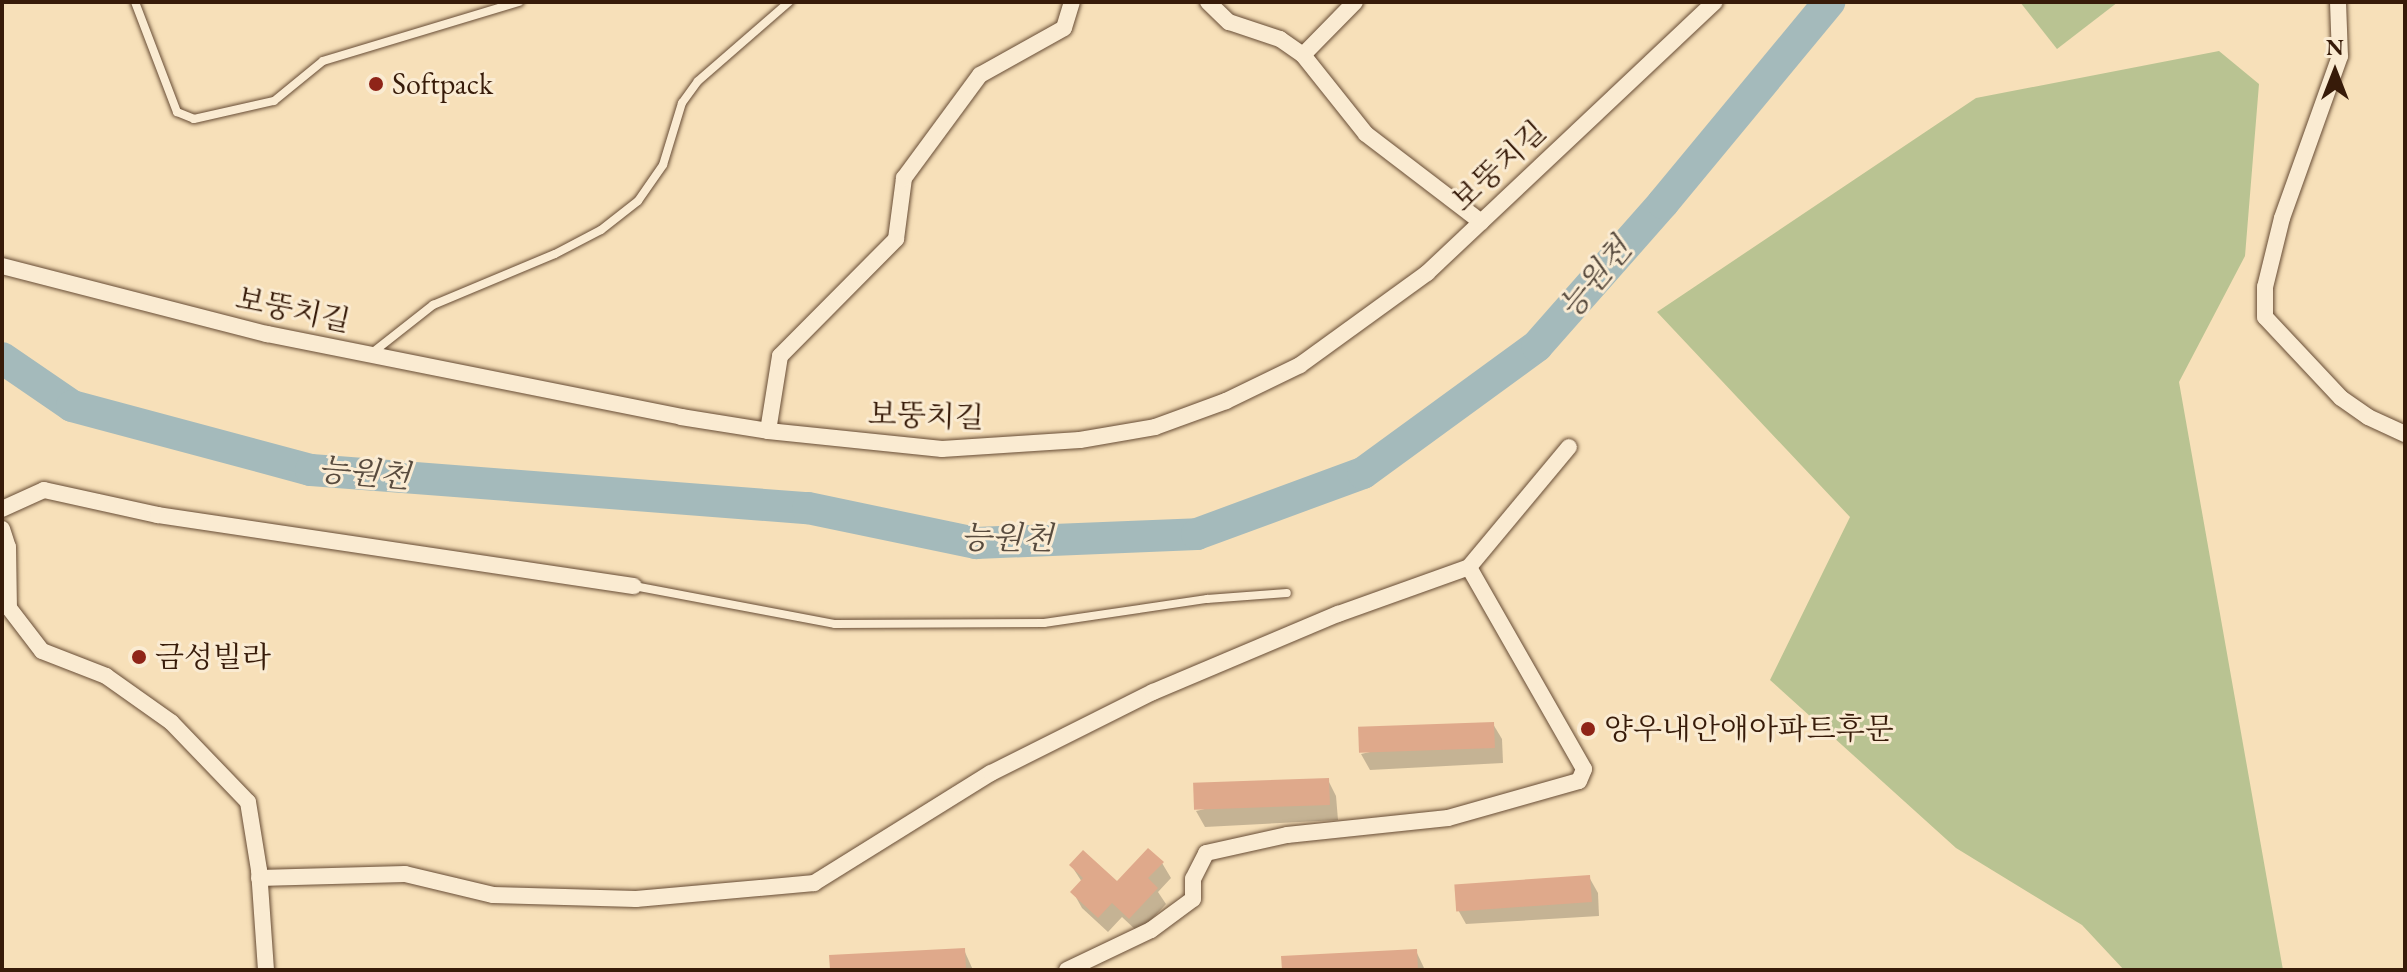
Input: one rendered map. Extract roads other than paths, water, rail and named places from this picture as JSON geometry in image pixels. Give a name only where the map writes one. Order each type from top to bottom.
[{"type":"street","points":[[768,431],[780,356],[896,239],[904,178],[980,75],[1064,28],[1072,2]]},
{"type":"street","points":[[1208,2],[1229,22],[1280,39],[1303,55],[1366,134],[1481,222]]},
{"type":"street","points":[[1303,55],[1355,2]]},
{"type":"street","name":"보뚱치길","points":[[2,266],[156,308],[368,356],[768,431],[942,449],[1080,440],[1155,427],[1226,401],[1300,365],[1427,273],[1715,2]]},
{"type":"street","points":[[2338,2],[2340,56],[2282,218],[2265,287],[2265,317],[2341,398],[2368,417],[2405,434]]},
{"type":"street","points":[[259,878],[405,874],[493,895],[636,899],[814,883],[991,773],[1153,692],[1338,614],[1469,567],[1569,447]]},
{"type":"street","points":[[2,509],[44,490],[171,517],[634,586]]},
{"type":"street","points":[[2,529],[8,547],[9,608],[42,651],[106,676],[171,722],[248,802],[259,878],[266,970]]},
{"type":"street","points":[[1067,970],[1151,930],[1193,899],[1193,879],[1206,853],[1287,835],[1448,818],[1579,781],[1584,769],[1469,567]]},
{"type":"lane","points":[[135,2],[177,112],[194,119],[274,101],[323,61],[519,2]]},
{"type":"lane","points":[[368,356],[433,305],[555,254],[601,230],[638,201],[663,165],[682,103],[698,81],[789,2]]},
{"type":"lane","points":[[634,586],[835,624],[1044,623],[1207,599],[1287,593]]},
{"type":"waterway","name":"능원천","points":[[2,358],[72,406],[311,470],[808,508],[976,543],[1197,534],[1363,473],[1537,346],[1663,203],[1829,2]]},
{"type":"place","name":"Softpack","points":[[376,84]]},
{"type":"place","name":"금성빌라","points":[[139,657]]},
{"type":"place","name":"양우내안애아파트후문","points":[[1588,729]]}]
